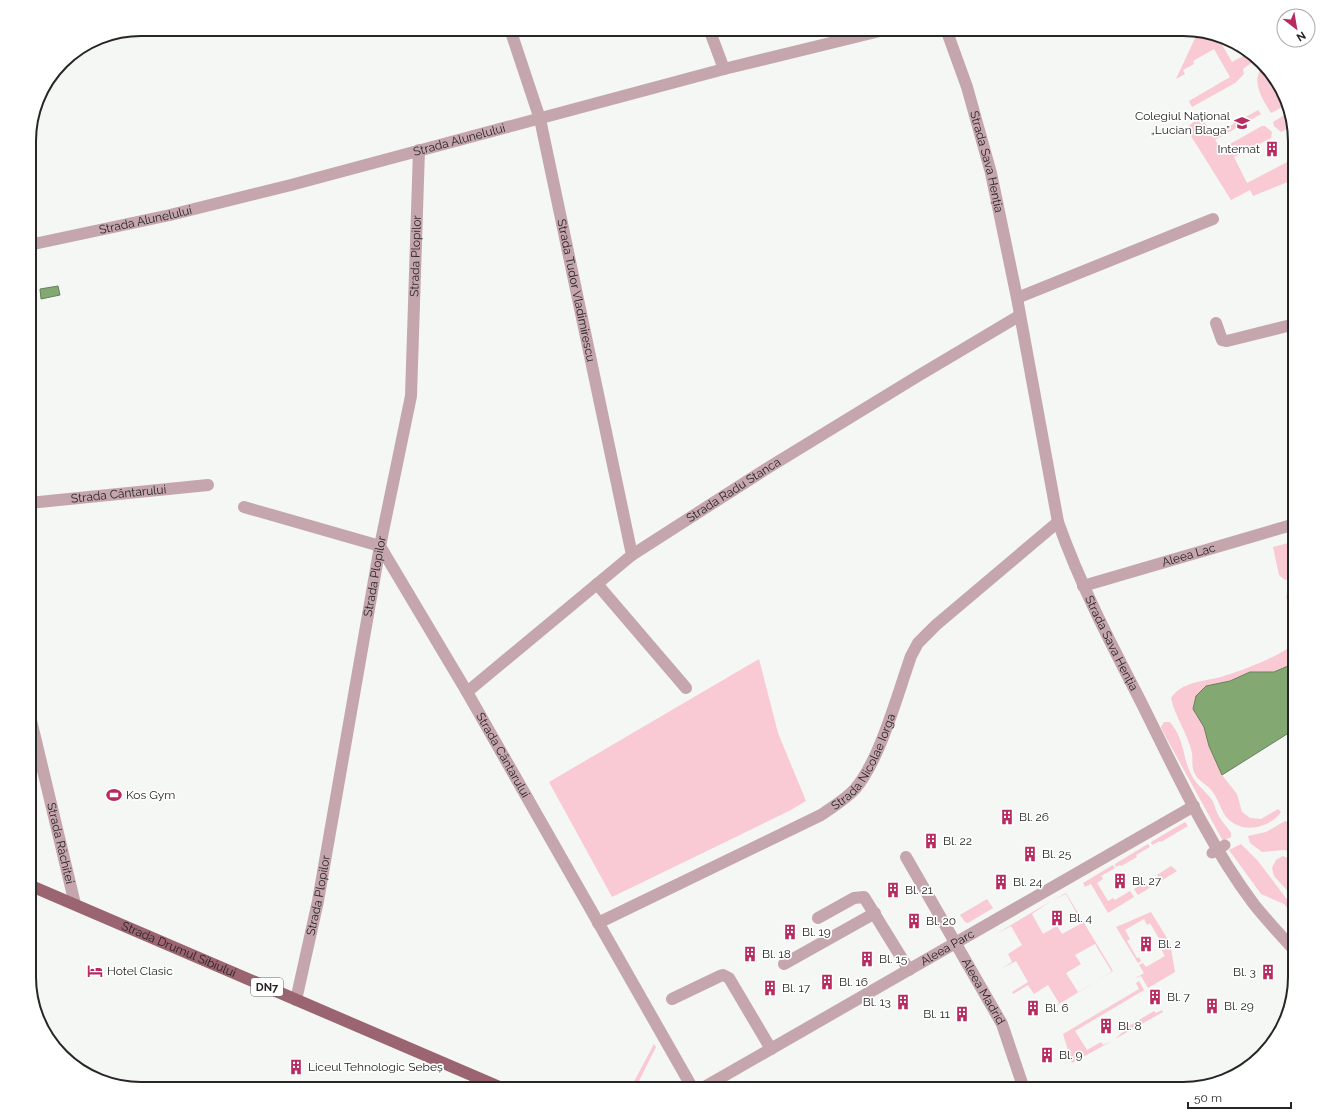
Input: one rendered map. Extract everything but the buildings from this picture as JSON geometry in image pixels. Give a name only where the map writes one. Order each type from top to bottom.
[{"type":"main road","name":"Strada Drumul Sibiului","points":[[36,888],[488,1082]]},
{"type":"street","name":"Strada Tudor Vladimirescu","points":[[512,36],[540,119],[632,555]]},
{"type":"street","points":[[712,36],[724,69]]},
{"type":"street","name":"Strada Alunelului","points":[[36,244],[170,215],[540,119],[724,69],[859,36]]},
{"type":"street","name":"Strada Sava Henția","points":[[949,36],[967,87],[991,174],[1017,298],[1019,316],[1058,522],[1083,586],[1194,806],[1218,849],[1253,903],[1288,943]]},
{"type":"street","name":"Strada Plopilor","points":[[296,1000],[318,901],[380,546],[411,396],[419,150]]},
{"type":"street","points":[[1017,298],[1213,219]]},
{"type":"street","name":"Strada Radu Stanca","points":[[467,692],[632,555],[772,466],[1019,316]]},
{"type":"street","points":[[1216,323],[1220,337],[1222,340],[1227,341],[1288,326]]},
{"type":"street","name":"Strada Cântarului","points":[[36,502],[208,485]]},
{"type":"street","points":[[244,507],[380,546]]},
{"type":"street","name":"Strada Nicolae Iorga","points":[[598,923],[821,816],[838,804],[855,788],[876,753],[911,656],[918,643],[951,612],[1058,522]]},
{"type":"street","name":"Aleea Lac","points":[[1083,586],[1288,526]]},
{"type":"street","name":"Strada Cântarului","points":[[380,546],[467,692],[689,1082]]},
{"type":"street","points":[[597,584],[686,688]]},
{"type":"street","name":"Strada Răchitei","points":[[36,741],[76,904]]},
{"type":"street","name":"Aleea Parc","points":[[714,1082],[1184,815],[1194,806]]},
{"type":"street","name":"Aleea Madrid","points":[[906,857],[957,943],[1007,1033],[1022,1082]]},
{"type":"street","points":[[818,918],[859,896],[867,900],[909,970]]},
{"type":"street","points":[[784,964],[875,913]]},
{"type":"street","points":[[672,999],[720,976],[723,975],[729,978],[771,1049]]},
{"type":"shaded area","points":[[1196,37],[1221,44],[1232,62],[1244,56],[1252,62],[1243,69],[1244,74],[1235,83],[1192,107],[1189,101],[1230,77],[1214,49],[1193,61],[1194,64],[1183,70],[1185,74],[1176,79]]},
{"type":"shaded area","points":[[1260,71],[1274,88],[1282,107],[1271,113],[1259,90],[1258,77]]},
{"type":"shaded area","points":[[1258,110],[1261,114],[1215,140],[1221,149],[1262,126],[1265,126],[1272,132],[1271,138],[1234,157],[1247,183],[1288,162],[1288,182],[1253,196],[1250,190],[1231,200],[1186,128],[1201,116],[1212,136]]},
{"type":"shaded area","points":[[1284,115],[1287,129],[1281,132],[1274,126],[1273,122]]},
{"type":"shaded area","points":[[58,286],[60,295],[41,299],[40,289]]},
{"type":"shaded area","points":[[1288,543],[1288,579],[1285,580],[1279,575],[1273,547]]},
{"type":"shaded area","points":[[1288,648],[1288,666],[1274,672],[1250,672],[1230,681],[1206,686],[1196,696],[1193,709],[1204,727],[1209,746],[1222,775],[1237,794],[1242,812],[1250,818],[1261,819],[1278,809],[1281,812],[1276,818],[1263,826],[1248,828],[1233,823],[1227,818],[1214,794],[1198,779],[1195,774],[1190,746],[1175,712],[1171,698],[1175,693],[1187,685],[1221,677],[1242,670]]},
{"type":"shaded area","points":[[759,659],[778,733],[806,801],[789,811],[612,897],[549,782]]},
{"type":"shaded area","points":[[1288,666],[1288,733],[1222,775],[1209,746],[1204,727],[1193,709],[1196,696],[1206,686],[1230,681],[1250,672],[1274,672]]},
{"type":"shaded area","points":[[1164,722],[1170,722],[1175,729],[1193,777],[1211,798],[1218,815],[1231,833],[1231,837],[1223,841],[1162,730],[1161,727]]},
{"type":"shaded area","points":[[1285,821],[1288,822],[1288,851],[1262,852],[1250,843],[1248,836],[1266,832]]},
{"type":"shaded area","points":[[1185,822],[1188,826],[1161,842],[1160,841],[1152,845],[1151,842]]},
{"type":"shaded area","points":[[1148,844],[1150,847],[1136,855],[1137,857],[1121,866],[1116,867],[1115,864]]},
{"type":"shaded area","points":[[1241,844],[1258,861],[1288,901],[1288,909],[1284,904],[1261,894],[1229,850]]},
{"type":"shaded area","points":[[1283,856],[1288,858],[1288,891],[1274,876],[1272,868],[1276,860]]},
{"type":"shaded area","points":[[1113,865],[1115,868],[1101,876],[1103,879],[1097,883],[1108,901],[1113,898],[1115,900],[1130,891],[1134,897],[1108,913],[1091,884],[1085,887],[1083,883]]},
{"type":"shaded area","points":[[1171,866],[1177,871],[1138,895],[1134,889],[1139,886],[1137,883],[1143,880],[1147,886],[1159,879],[1157,875]]},
{"type":"shaded area","points":[[1066,893],[1113,971],[1112,972],[1095,944],[1075,955],[1081,964],[1066,973],[1078,992],[1096,982],[1046,1012],[1059,1003],[1048,985],[1034,994],[1028,985],[1013,994],[1012,992],[1028,982],[1016,961],[1001,969],[1012,962],[1008,954],[1022,945],[1011,926],[996,934],[1051,901],[1032,914],[1043,934],[1057,926],[1062,934],[1082,923],[1066,894],[1053,900]]},
{"type":"shaded area","points":[[987,899],[993,908],[968,923],[965,922],[960,915]]},
{"type":"shaded area","points":[[1151,912],[1170,943],[1175,972],[1148,988],[1141,976],[1134,979],[1144,973],[1139,965],[1143,963],[1146,967],[1165,956],[1161,949],[1164,947],[1150,923],[1147,925],[1144,919],[1125,930],[1130,939],[1127,941],[1137,958],[1139,957],[1141,961],[1138,963],[1116,927]]},
{"type":"shaded area","points":[[1139,981],[1144,990],[1075,1031],[1087,1050],[1101,1042],[1103,1045],[1112,1041],[1072,1063],[1063,1034],[1139,989],[1136,983]]},
{"type":"shaded area","points":[[1162,1010],[1163,1012],[1115,1039],[1123,1032],[1122,1030],[1154,1011],[1156,1013]]},
{"type":"shaded area","points":[[654,1044],[656,1047],[638,1082],[634,1082]]},
{"type":"place","name":"Colegiul Național „Lucian Blaga”","points":[[1242,123]]},
{"type":"place","name":"Internat","points":[[1272,149]]},
{"type":"place","name":"Kos Gym","points":[[114,795]]},
{"type":"place","name":"Bl. 26","points":[[1007,817]]},
{"type":"place","name":"Bl. 22","points":[[931,841]]},
{"type":"place","name":"Bl. 25","points":[[1030,854]]},
{"type":"place","name":"Bl. 27","points":[[1120,881]]},
{"type":"place","name":"Bl. 24","points":[[1001,882]]},
{"type":"place","name":"Bl. 21","points":[[893,890]]},
{"type":"place","name":"Bl. 4","points":[[1057,918]]},
{"type":"place","name":"Bl. 20","points":[[914,921]]},
{"type":"place","name":"Bl. 19","points":[[790,932]]},
{"type":"place","name":"Bl. 2","points":[[1146,944]]},
{"type":"place","name":"Bl. 18","points":[[750,954]]},
{"type":"place","name":"Bl. 15","points":[[867,959]]},
{"type":"place","name":"Hotel Clasic","points":[[95,971]]},
{"type":"place","name":"Bl. 3","points":[[1268,972]]},
{"type":"place","name":"Bl. 16","points":[[827,982]]},
{"type":"place","name":"Bl. 17","points":[[770,988]]},
{"type":"place","name":"Bl. 7","points":[[1155,997]]},
{"type":"place","name":"Bl. 13","points":[[903,1002]]},
{"type":"place","name":"Bl. 29","points":[[1212,1006]]},
{"type":"place","name":"Bl. 6","points":[[1033,1008]]},
{"type":"place","name":"Bl. 11","points":[[962,1014]]},
{"type":"place","name":"Bl. 8","points":[[1106,1026]]},
{"type":"place","name":"Bl. 9","points":[[1047,1055]]},
{"type":"place","name":"Liceul Tehnologic Sebeș","points":[[296,1067]]}]
